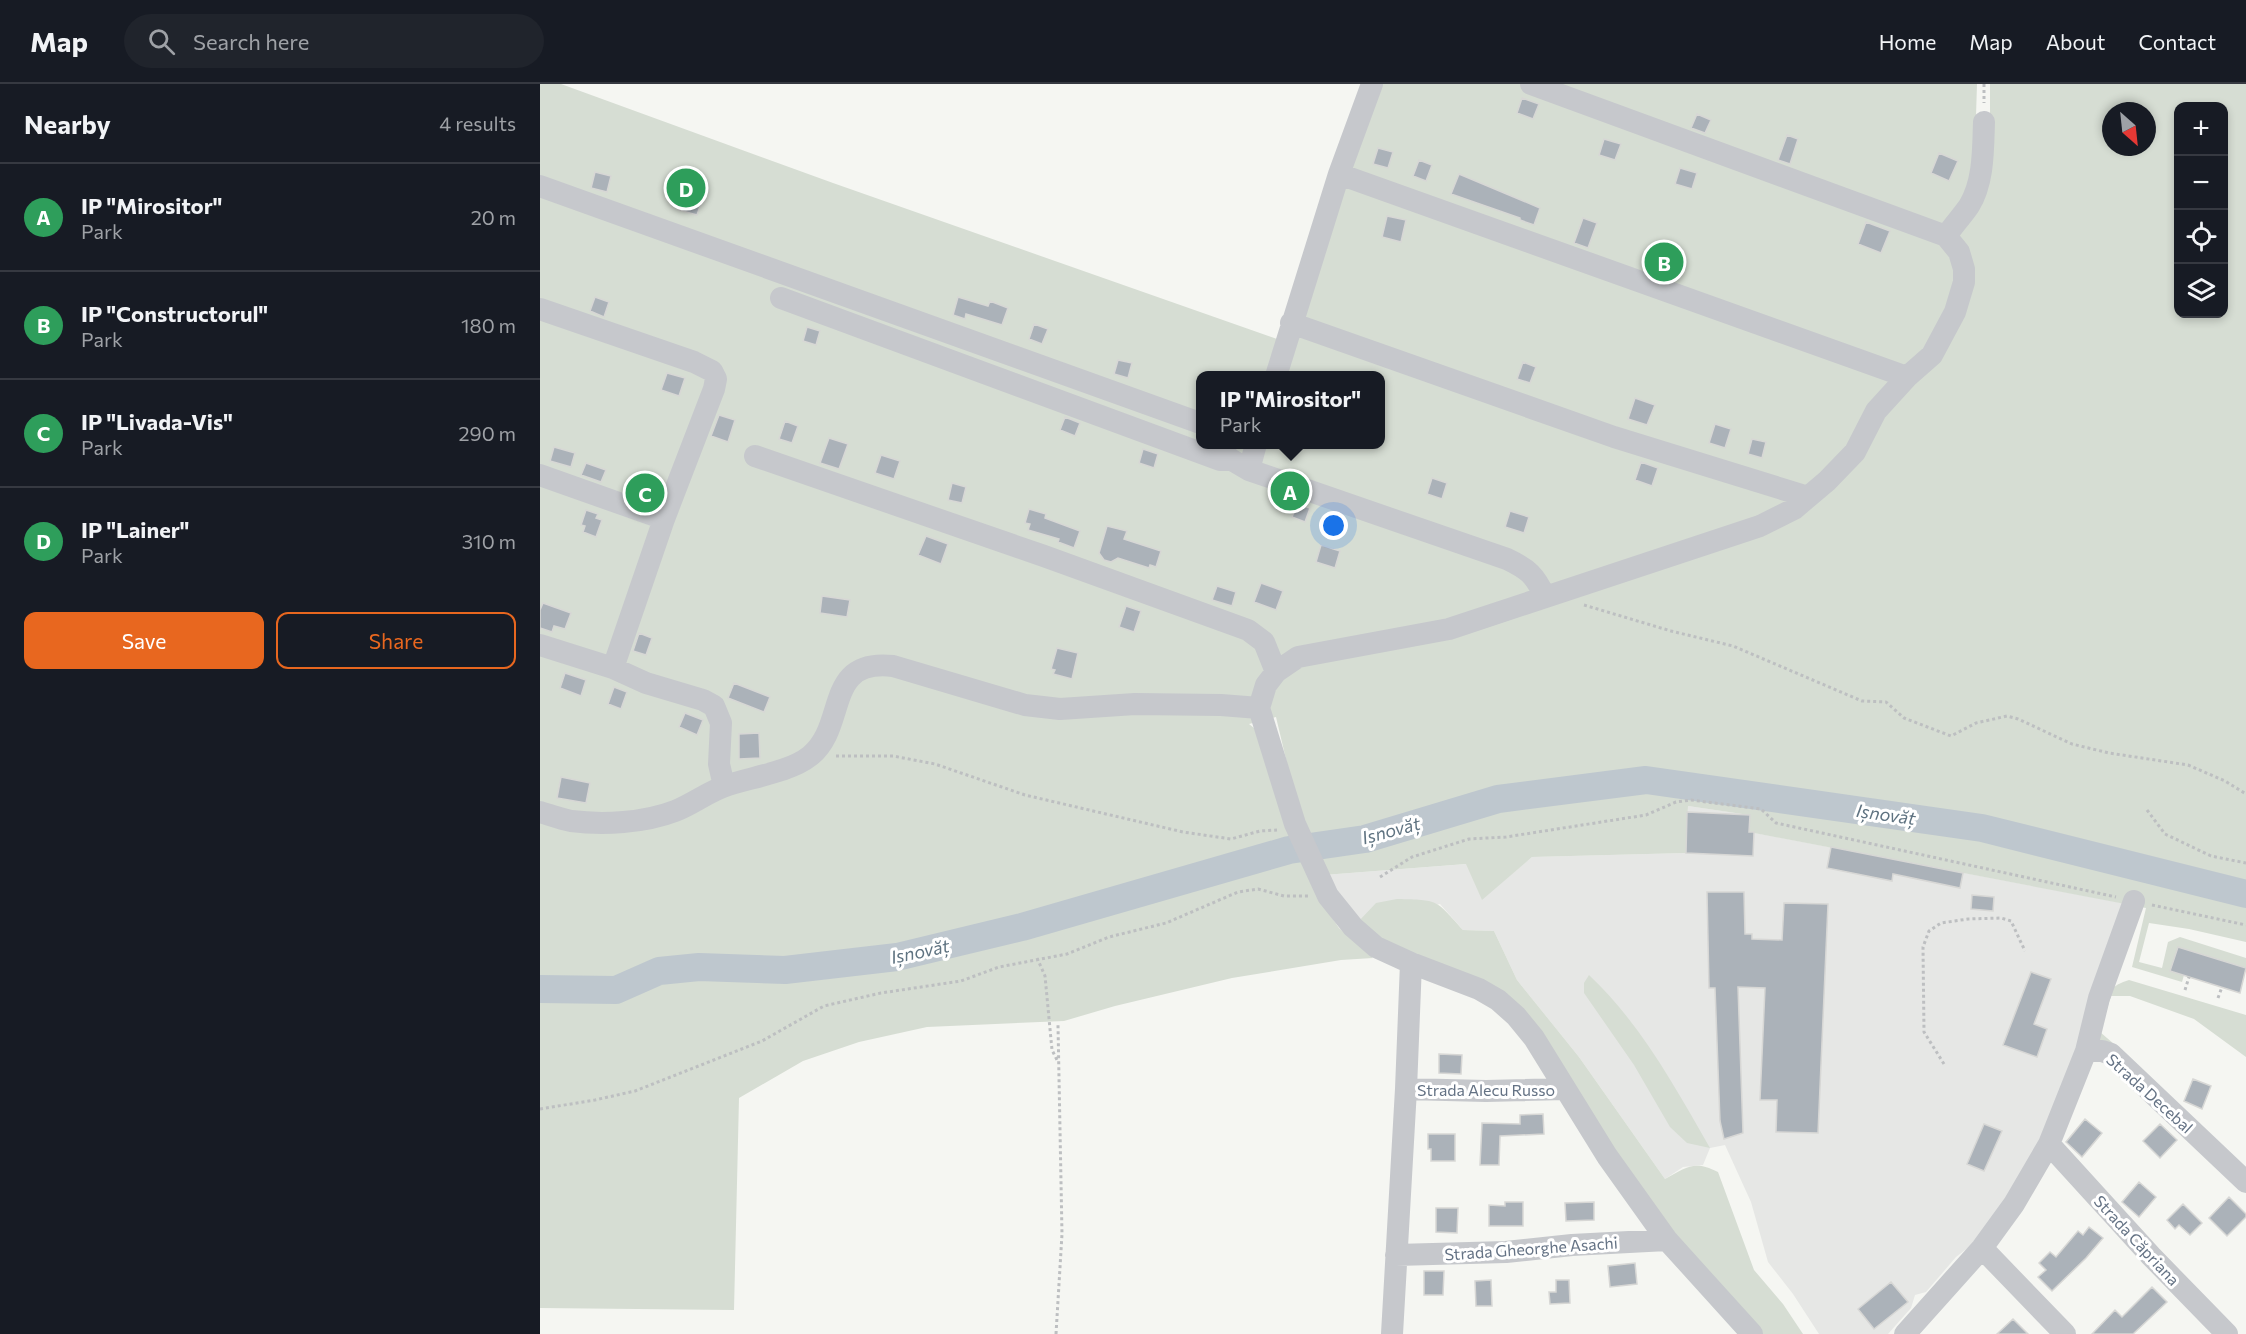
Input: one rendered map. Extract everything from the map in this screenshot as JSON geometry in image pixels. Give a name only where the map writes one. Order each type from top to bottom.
[{"type":"street","points":[[1277,371],[1340,174],[1372,84]]},
{"type":"street","points":[[1531,84],[1946,236],[1959,252],[1964,269],[1964,282],[1955,312],[1932,355],[1907,376],[1876,411],[1855,452],[1794,509],[1760,526],[1449,629],[1298,657],[1276,672],[1266,685],[1259,708],[1294,824],[1328,896],[1353,927],[1377,947],[1411,963],[1479,988],[1498,1000],[1516,1016],[1534,1038],[1607,1156],[1667,1240],[1752,1334]]},
{"type":"street","points":[[1946,236],[1970,205],[1976,191],[1982,156],[1984,122]]},
{"type":"street","points":[[1340,174],[1907,376]]},
{"type":"street","points":[[540,186],[1196,422]]},
{"type":"street","points":[[781,298],[1220,460],[1233,458],[1248,449]]},
{"type":"street","points":[[540,309],[694,362],[712,371],[716,379],[664,519],[613,668]]},
{"type":"street","points":[[1291,323],[1614,436],[1808,497]]},
{"type":"street","points":[[755,456],[1044,556],[1248,630],[1263,642],[1276,672]]},
{"type":"street","points":[[1233,458],[1507,560],[1527,569],[1539,584],[1545,597]]},
{"type":"street","points":[[540,475],[664,519]]},
{"type":"street","points":[[540,645],[613,668],[646,683],[703,700],[714,706],[721,723],[719,764],[724,786]]},
{"type":"street","points":[[540,812],[570,821],[637,820],[675,811],[724,786],[794,765],[810,756],[829,726],[846,681],[857,670],[877,664],[893,666],[992,696],[1060,709],[1156,704],[1259,708]]},
{"type":"street","name":"Strada Decebal","points":[[2134,901],[2099,998],[2086,1051],[2102,1051],[2111,1054],[2246,1182]]},
{"type":"street","points":[[1392,1334],[1411,963]]},
{"type":"street","points":[[1905,1334],[1982,1248],[2014,1204],[2049,1144],[2086,1051]]},
{"type":"street","name":"Strada Alecu Russo","points":[[1406,1089],[1486,1091],[1565,1089]]},
{"type":"street","name":"Strada Căpriana","points":[[2049,1144],[2151,1256],[2227,1334]]},
{"type":"street","name":"Strada Gheorghe Asachi","points":[[1396,1256],[1506,1252],[1572,1245],[1667,1240]]},
{"type":"street","points":[[1982,1248],[2065,1334]]},
{"type":"path","points":[[1567,590],[1583,605],[1671,631],[1733,646],[1862,701],[1886,702],[1904,718],[1951,736],[1976,723],[2007,716],[2072,744],[2109,753],[2188,765],[2225,781],[2246,795]]},
{"type":"path","points":[[810,756],[893,756],[935,764],[1025,795],[1193,834],[1231,839],[1260,831],[1275,831],[1294,824]]},
{"type":"path","points":[[1380,877],[1412,857],[1469,839],[1506,837],[1646,815],[1676,802],[1691,800],[1761,809],[1776,823],[2246,925]]},
{"type":"path","points":[[2147,810],[2165,834],[2211,856],[2246,863]]},
{"type":"path","points":[[540,1109],[635,1091],[762,1041],[824,1006],[881,993],[961,981],[999,967],[1067,954],[1109,938],[1166,923],[1238,892],[1258,889],[1284,896],[1328,896]]},
{"type":"path","points":[[1944,1064],[1924,1032],[1923,947],[1929,931],[1941,923],[2001,918],[2011,921],[2025,951]]},
{"type":"path","points":[[1037,958],[1045,976],[1052,1050],[1059,1064]]},
{"type":"path","points":[[2186,990],[2189,977]]},
{"type":"path","points":[[2218,998],[2222,987]]},
{"type":"path","points":[[1056,1334],[1062,1234],[1058,1025]]},
{"type":"shaded area","points":[[540,84],[561,84],[833,183],[1277,339],[1368,84],[1977,84],[1976,116],[1990,120],[1990,84],[2246,84],[2246,942],[2189,929],[2149,923],[2139,962],[2162,968],[2168,942],[2180,937],[2246,958],[2246,968],[2178,947],[2184,975],[2182,982],[2132,967],[2146,908],[1749,832],[1749,815],[1688,806],[1686,853],[1532,857],[1482,900],[1466,864],[1324,875],[1300,818],[1276,717],[1249,724],[1254,728],[1322,903],[1339,928],[1373,958],[1341,960],[1232,978],[1115,1006],[1064,1021],[927,1027],[859,1042],[803,1061],[739,1098],[734,1310],[540,1308]]},
{"type":"shaded area","points":[[1688,806],[1750,815],[1750,832],[2122,903],[2072,1071],[2043,1138],[1982,1237],[1956,1257],[1926,1292],[1915,1295],[1911,1308],[1888,1334],[1819,1334],[1793,1294],[1768,1262],[1751,1202],[1725,1145],[1710,1148],[1703,1165],[1683,1167],[1665,1179],[1579,1057],[1517,980],[1494,931],[1463,930],[1440,904],[1358,922],[1324,875],[1467,864],[1482,899],[1532,857],[1686,853]]},
{"type":"shaded area","points":[[1397,899],[1435,903],[1447,912],[1463,930],[1494,931],[1517,980],[1579,1057],[1665,1179],[1691,1166],[1703,1166],[1718,1172],[1754,1270],[1783,1304],[1803,1334],[1760,1334],[1645,1200],[1522,1013],[1378,940],[1358,922],[1376,903]]},
{"type":"shaded area","points":[[1589,975],[1608,994],[1641,1035],[1670,1079],[1710,1148],[1687,1143],[1670,1127],[1634,1065],[1584,993],[1584,983]]},
{"type":"shaded area","points":[[2129,980],[2246,1015],[2246,1057],[2194,1019],[2130,996],[2111,996],[2100,1032],[2114,1044],[2099,1043],[2098,1024],[2105,997],[2115,986]]},
{"type":"building","points":[[1522,98],[1539,104],[1533,119],[1517,113]]},
{"type":"building","points":[[1697,114],[1711,120],[1705,133],[1691,128]]},
{"type":"building","points":[[1787,135],[1798,139],[1790,164],[1778,160]]},
{"type":"building","points":[[1604,139],[1621,144],[1615,160],[1599,155]]},
{"type":"building","points":[[1378,148],[1393,152],[1388,168],[1373,164]]},
{"type":"building","points":[[1939,153],[1958,161],[1949,181],[1931,173]]},
{"type":"building","points":[[1419,160],[1432,165],[1426,181],[1413,176]]},
{"type":"building","points":[[1680,168],[1697,173],[1692,189],[1675,184]]},
{"type":"building","points":[[595,172],[611,176],[607,192],[591,188]]},
{"type":"building","points":[[1459,174],[1540,208],[1534,225],[1451,194]]},
{"type":"building","points":[[684,191],[703,197],[697,215],[679,210]]},
{"type":"building","points":[[1387,216],[1406,220],[1401,242],[1382,237]]},
{"type":"building","points":[[1583,218],[1597,223],[1588,248],[1574,243]]},
{"type":"building","points":[[1866,222],[1890,231],[1881,253],[1858,244]]},
{"type":"building","points":[[595,297],[609,302],[604,317],[590,311]]},
{"type":"building","points":[[958,297],[988,306],[990,301],[1008,308],[1002,325],[966,314],[965,319],[953,315]]},
{"type":"building","points":[[1034,324],[1048,329],[1042,344],[1029,339]]},
{"type":"building","points":[[807,327],[820,331],[816,345],[803,341]]},
{"type":"building","points":[[1118,360],[1132,363],[1128,378],[1114,374]]},
{"type":"building","points":[[1523,362],[1536,367],[1530,383],[1517,379]]},
{"type":"building","points":[[667,373],[685,378],[679,396],[661,390]]},
{"type":"building","points":[[1635,398],[1655,405],[1647,425],[1628,419]]},
{"type":"building","points":[[719,415],[735,420],[728,442],[711,436]]},
{"type":"building","points":[[1065,417],[1080,423],[1075,436],[1060,430]]},
{"type":"building","points":[[785,421],[798,426],[792,443],[779,439]]},
{"type":"building","points":[[1715,424],[1731,429],[1725,448],[1709,443]]},
{"type":"building","points":[[829,438],[848,444],[839,469],[820,463]]},
{"type":"building","points":[[1752,439],[1766,442],[1762,458],[1748,454]]},
{"type":"building","points":[[554,447],[575,453],[571,467],[550,461]]},
{"type":"building","points":[[1143,449],[1158,454],[1154,468],[1139,463]]},
{"type":"building","points":[[881,455],[900,461],[894,479],[875,473]]},
{"type":"building","points":[[1641,462],[1658,468],[1652,486],[1635,480]]},
{"type":"building","points":[[586,463],[606,470],[601,482],[581,475]]},
{"type":"building","points":[[1432,478],[1447,483],[1442,499],[1427,494]]},
{"type":"building","points":[[952,483],[966,487],[962,503],[948,500]]},
{"type":"building","points":[[1297,504],[1310,508],[1305,522],[1292,517]]},
{"type":"building","points":[[1029,509],[1046,514],[1045,518],[1080,531],[1074,548],[1058,542],[1059,539],[1028,530],[1030,524],[1025,523]]},
{"type":"building","points":[[586,510],[598,514],[596,518],[602,520],[596,537],[583,532],[585,526],[581,525]]},
{"type":"building","points":[[1510,511],[1529,517],[1524,533],[1505,527]]},
{"type":"building","points":[[1107,526],[1127,531],[1124,539],[1161,551],[1156,567],[1150,565],[1149,568],[1118,558],[1111,562],[1104,560],[1099,553]]},
{"type":"building","points":[[926,536],[948,544],[941,564],[918,555]]},
{"type":"building","points":[[1321,545],[1340,551],[1335,568],[1316,562]]},
{"type":"building","points":[[1261,583],[1283,591],[1276,610],[1254,602]]},
{"type":"building","points":[[1217,586],[1236,592],[1232,606],[1212,600]]},
{"type":"building","points":[[822,596],[850,600],[847,617],[820,613]]},
{"type":"building","points":[[543,603],[571,613],[565,629],[554,626],[552,632],[540,628],[540,610]]},
{"type":"building","points":[[1126,606],[1141,611],[1134,632],[1119,627]]},
{"type":"building","points":[[639,633],[652,638],[646,655],[633,651]]},
{"type":"building","points":[[1057,648],[1078,653],[1072,679],[1053,674],[1055,670],[1051,669]]},
{"type":"building","points":[[565,673],[586,680],[581,696],[560,688]]},
{"type":"building","points":[[734,683],[770,697],[764,712],[728,698]]},
{"type":"building","points":[[614,687],[627,692],[621,709],[608,704]]},
{"type":"building","points":[[685,713],[703,720],[697,735],[679,727]]},
{"type":"building","points":[[759,733],[760,758],[739,759],[739,734]]},
{"type":"building","points":[[561,777],[590,783],[586,803],[557,798]]},
{"type":"building","points":[[1687,812],[1750,815],[1749,832],[1754,832],[1753,856],[1686,853]]},
{"type":"building","points":[[1831,847],[1963,873],[1960,888],[1893,874],[1892,881],[1827,868]]},
{"type":"building","points":[[1707,892],[1744,892],[1745,934],[1752,934],[1752,939],[1782,940],[1784,903],[1828,904],[1818,1133],[1776,1132],[1777,1100],[1760,1100],[1765,988],[1738,987],[1743,1133],[1724,1139],[1720,1121],[1715,988],[1709,988]]},
{"type":"building","points":[[1972,895],[1994,897],[1993,911],[1971,909]]},
{"type":"building","points":[[2178,947],[2246,968],[2240,993],[2170,971]]},
{"type":"building","points":[[2031,972],[2051,979],[2034,1024],[2047,1029],[2037,1057],[2003,1045]]},
{"type":"building","points":[[1439,1054],[1462,1055],[1461,1074],[1439,1073]]},
{"type":"building","points":[[2193,1079],[2211,1086],[2202,1109],[2184,1101]]},
{"type":"building","points":[[1543,1114],[1544,1134],[1500,1136],[1499,1165],[1480,1165],[1482,1123],[1520,1124],[1520,1115]]},
{"type":"building","points":[[2085,1119],[2102,1133],[2082,1157],[2066,1142]]},
{"type":"building","points":[[1984,1124],[2002,1131],[1984,1171],[1967,1164]]},
{"type":"building","points":[[2160,1124],[2177,1140],[2160,1158],[2143,1141]]},
{"type":"building","points":[[1428,1134],[1455,1134],[1455,1161],[1431,1161]]},
{"type":"building","points":[[2139,1182],[2156,1197],[2139,1217],[2122,1202]]},
{"type":"building","points":[[2229,1197],[2246,1214],[2246,1217],[2227,1236],[2209,1218]]},
{"type":"building","points":[[1505,1202],[1523,1202],[1523,1226],[1489,1226],[1489,1205],[1505,1206]]},
{"type":"building","points":[[1594,1202],[1594,1220],[1566,1221],[1565,1203]]},
{"type":"building","points":[[2183,1204],[2202,1223],[2190,1235],[2179,1225],[2175,1229],[2167,1220]]},
{"type":"building","points":[[1436,1208],[1458,1208],[1457,1233],[1436,1232]]},
{"type":"building","points":[[2089,1227],[2103,1238],[2052,1291],[2038,1277],[2046,1270],[2039,1263],[2050,1252],[2056,1257],[2078,1231],[2083,1235]]},
{"type":"building","points":[[1635,1263],[1637,1284],[1610,1287],[1608,1266]]},
{"type":"building","points":[[1424,1271],[1444,1271],[1443,1295],[1424,1295]]},
{"type":"building","points":[[1491,1280],[1492,1306],[1476,1306],[1475,1281]]},
{"type":"building","points":[[1556,1280],[1569,1280],[1570,1303],[1550,1304],[1549,1292],[1556,1292]]},
{"type":"building","points":[[1891,1282],[1908,1302],[1874,1329],[1858,1309]]},
{"type":"building","points":[[2152,1287],[2167,1302],[2133,1334],[2092,1334],[2115,1310],[2122,1317]]},
{"type":"building","points":[[2013,1319],[2028,1334],[1997,1334]]},
{"type":"waterway","name":"Ișnovăț","points":[[540,989],[616,990],[659,971],[699,967],[785,970],[897,957],[1022,927],[1289,850],[1365,839],[1498,799],[1646,780],[1982,828],[2246,894]]},
{"type":"place","name":"IP \"Lainer\"","points":[[686,188]]},
{"type":"place","name":"IP \"Constructorul\"","points":[[1664,262]]},
{"type":"place","name":"IP \"Mirositor\"","points":[[1290,491]]},
{"type":"place","name":"IP \"Livada-Vis\"","points":[[645,493]]}]
